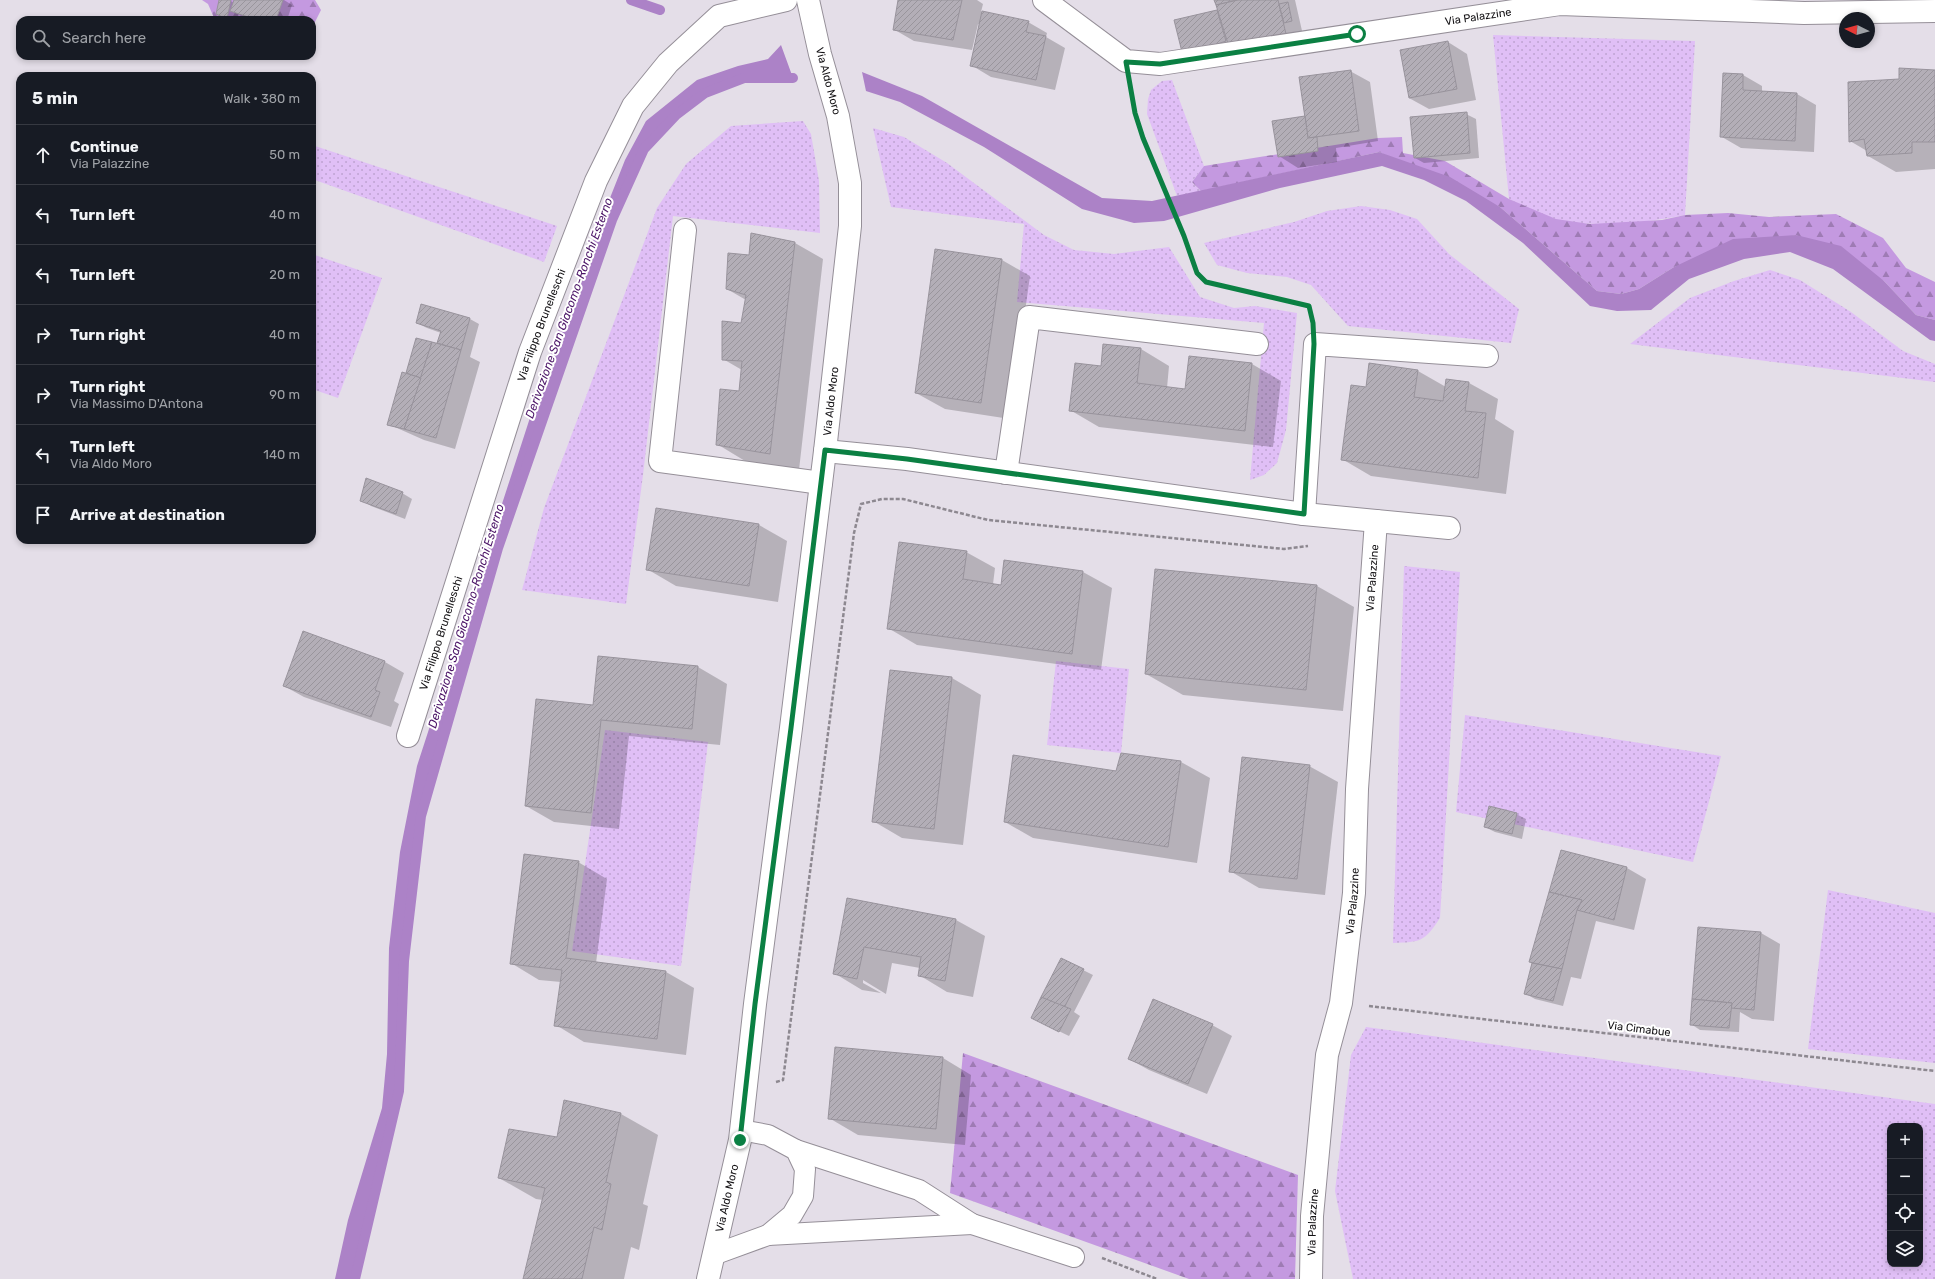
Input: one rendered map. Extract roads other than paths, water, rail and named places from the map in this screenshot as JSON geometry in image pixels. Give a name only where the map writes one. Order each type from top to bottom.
[{"type":"street","name":"Via Filippo Brunelleschi","points":[[408,736],[530,352],[596,181],[633,106],[668,63],[719,16],[786,0]]},
{"type":"street","name":"Via Aldo Moro","points":[[708,1279],[741,1130],[825,450],[850,226],[850,183],[838,116],[820,54],[808,0]]},
{"type":"street","name":"Via Palazzine","points":[[1044,0],[1126,62],[1160,64],[1560,4],[1804,13],[1935,11]]},
{"type":"street","points":[[685,230],[660,461],[821,483]]},
{"type":"street","points":[[1006,474],[1029,317],[1257,344]]},
{"type":"street","points":[[1304,514],[1314,344],[1487,356]]},
{"type":"street","points":[[825,450],[907,459],[1006,474],[1304,514],[1449,528]]},
{"type":"street","name":"Via Palazzine","points":[[1311,1279],[1312,1216],[1327,1055],[1341,1003],[1354,892],[1357,789],[1376,521]]},
{"type":"lane","points":[[741,1130],[768,1135],[796,1150],[919,1190],[972,1224],[1074,1257]]},
{"type":"lane","points":[[768,1235],[792,1216],[803,1196],[805,1169],[796,1150]]},
{"type":"lane","points":[[713,1255],[768,1235],[972,1224]]},
{"type":"water","points":[[781,45],[793,78],[744,78],[705,93],[676,115],[644,149],[612,220],[498,548],[421,816],[404,961],[399,1091],[355,1279],[335,1279],[348,1220],[382,1108],[387,1054],[389,948],[400,852],[417,766],[561,322],[625,160],[646,121],[697,80],[738,66],[768,59]]},
{"type":"water","points":[[862,72],[922,96],[1102,198],[1152,201],[1379,152],[1450,177],[1500,207],[1597,291],[1621,294],[1639,289],[1674,267],[1733,239],[1796,235],[1841,246],[1884,281],[1916,315],[1935,320],[1935,341],[1930,340],[1833,269],[1790,252],[1744,259],[1689,279],[1651,310],[1617,311],[1590,306],[1523,243],[1466,201],[1424,180],[1382,166],[1280,188],[1164,221],[1134,223],[1082,209],[984,147],[900,102],[866,91]]},
{"type":"waterway","points":[[631,0],[660,10]]},
{"type":"waterway","name":"Derivazione San Giacomo-Ronchi Esterno","points":[[355,1279],[399,1091],[404,961],[421,816],[498,548],[612,220],[644,149],[676,115],[705,93],[744,78],[793,78]]}]
